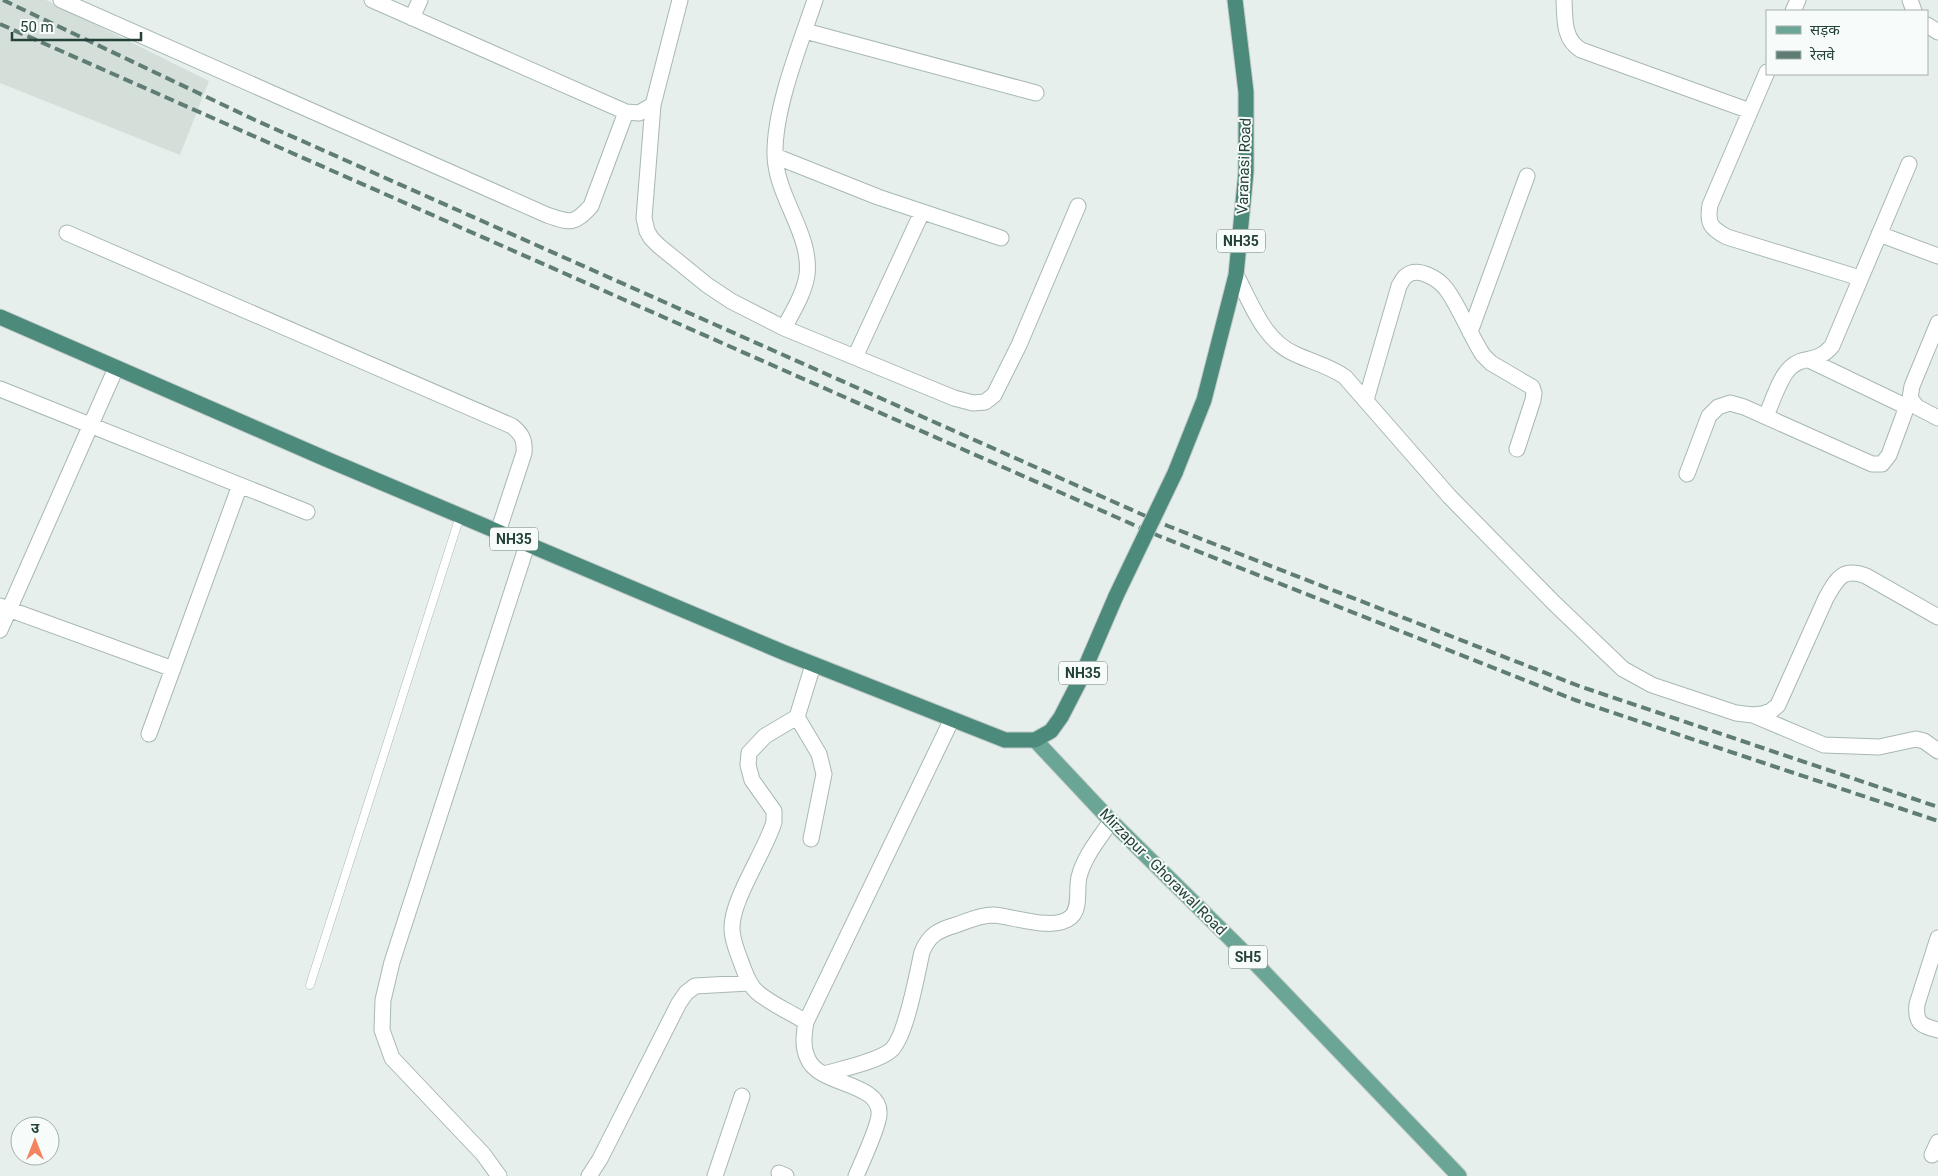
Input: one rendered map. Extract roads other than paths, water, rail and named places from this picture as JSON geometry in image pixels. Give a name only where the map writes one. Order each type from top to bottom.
[{"type":"highway","name":"Varanasi Road","points":[[1035,740],[1051,731],[1061,717],[1079,682],[1116,596],[1175,473],[1204,400],[1236,275],[1246,172],[1246,92],[1235,0]]},
{"type":"highway","name":"NH35","points":[[0,317],[527,545],[813,664],[1005,740],[1035,740]]},
{"type":"main road","name":"Mirzapur - Ghorawal Road","points":[[1035,740],[1111,821],[1258,966],[1459,1176]]},
{"type":"street","points":[[61,0],[547,215],[567,222],[581,218],[592,206],[626,112]]},
{"type":"street","points":[[372,0],[626,112],[639,113],[653,105]]},
{"type":"street","points":[[412,18],[420,0]]},
{"type":"street","points":[[680,0],[653,105],[644,218],[647,231],[651,238],[684,268],[707,285],[784,328],[954,398],[973,403],[985,402],[994,395],[1019,345],[1078,206]]},
{"type":"street","points":[[784,328],[801,295],[807,276],[807,262],[801,236],[783,191],[775,156],[778,120],[815,0]]},
{"type":"street","points":[[1564,0],[1567,34],[1572,45],[1581,50],[1750,111]]},
{"type":"street","points":[[804,31],[1036,93]]},
{"type":"street","points":[[1766,74],[1710,205],[1708,218],[1715,230],[1727,237],[1860,278]]},
{"type":"street","points":[[775,156],[878,197],[1001,238]]},
{"type":"street","points":[[1766,416],[1790,367],[1820,357],[1832,346],[1909,164]]},
{"type":"street","points":[[1470,332],[1527,176]]},
{"type":"street","points":[[854,357],[922,212]]},
{"type":"street","points":[[67,233],[512,426],[521,432],[525,442],[524,453],[498,532]]},
{"type":"street","points":[[1879,234],[1938,256]]},
{"type":"street","points":[[1366,400],[1399,286],[1405,276],[1420,272],[1440,282],[1447,290],[1483,356],[1491,363],[1532,387],[1534,393],[1533,400],[1517,449]]},
{"type":"street","points":[[1236,275],[1271,338],[1294,354],[1338,372],[1354,385],[1449,496],[1554,603],[1623,669],[1638,679],[1673,693],[1736,713],[1753,715],[1824,745],[1879,747],[1916,739],[1924,741],[1938,751]]},
{"type":"street","points":[[1688,474],[1709,416],[1718,407],[1730,403],[1766,416],[1872,464],[1882,464],[1889,455],[1912,386],[1938,324]]},
{"type":"street","points":[[1809,360],[1908,402],[1938,418]]},
{"type":"street","points":[[0,630],[4,608],[116,368]]},
{"type":"street","points":[[0,389],[307,512]]},
{"type":"street","points":[[149,734],[240,485]]},
{"type":"street","points":[[499,1176],[483,1154],[392,1058],[382,1030],[383,1000],[392,962],[527,545]]},
{"type":"street","points":[[1753,715],[1771,711],[1778,705],[1826,598],[1842,574],[1855,572],[1866,576],[1938,617]]},
{"type":"street","points":[[4,608],[173,669]]},
{"type":"street","points":[[806,1022],[757,992],[749,983],[733,942],[733,917],[774,822],[774,811],[752,780],[748,765],[749,754],[765,736],[797,717],[813,664]]},
{"type":"street","points":[[797,717],[819,754],[823,766],[822,789],[811,839]]},
{"type":"street","points":[[856,1176],[879,1115],[877,1103],[870,1094],[824,1074],[813,1067],[808,1060],[804,1047],[806,1022],[952,719]]},
{"type":"street","points":[[824,1074],[880,1057],[891,1051],[898,1041],[903,1028],[922,952],[927,941],[934,934],[981,916],[1002,916],[1053,924],[1063,922],[1072,917],[1076,910],[1077,886],[1082,867],[1111,821]]},
{"type":"street","points":[[1938,938],[1916,1015],[1919,1022],[1927,1027],[1938,1030]]},
{"type":"street","points":[[589,1176],[600,1160],[686,993],[695,986],[749,983]]},
{"type":"street","points":[[716,1176],[742,1096]]},
{"type":"lane","points":[[310,985],[460,516]]},
{"type":"railway","points":[[3,0],[255,120],[1168,526],[1579,686],[1938,807]]},
{"type":"railway","points":[[0,24],[1159,536],[1575,700],[1938,821]]}]
